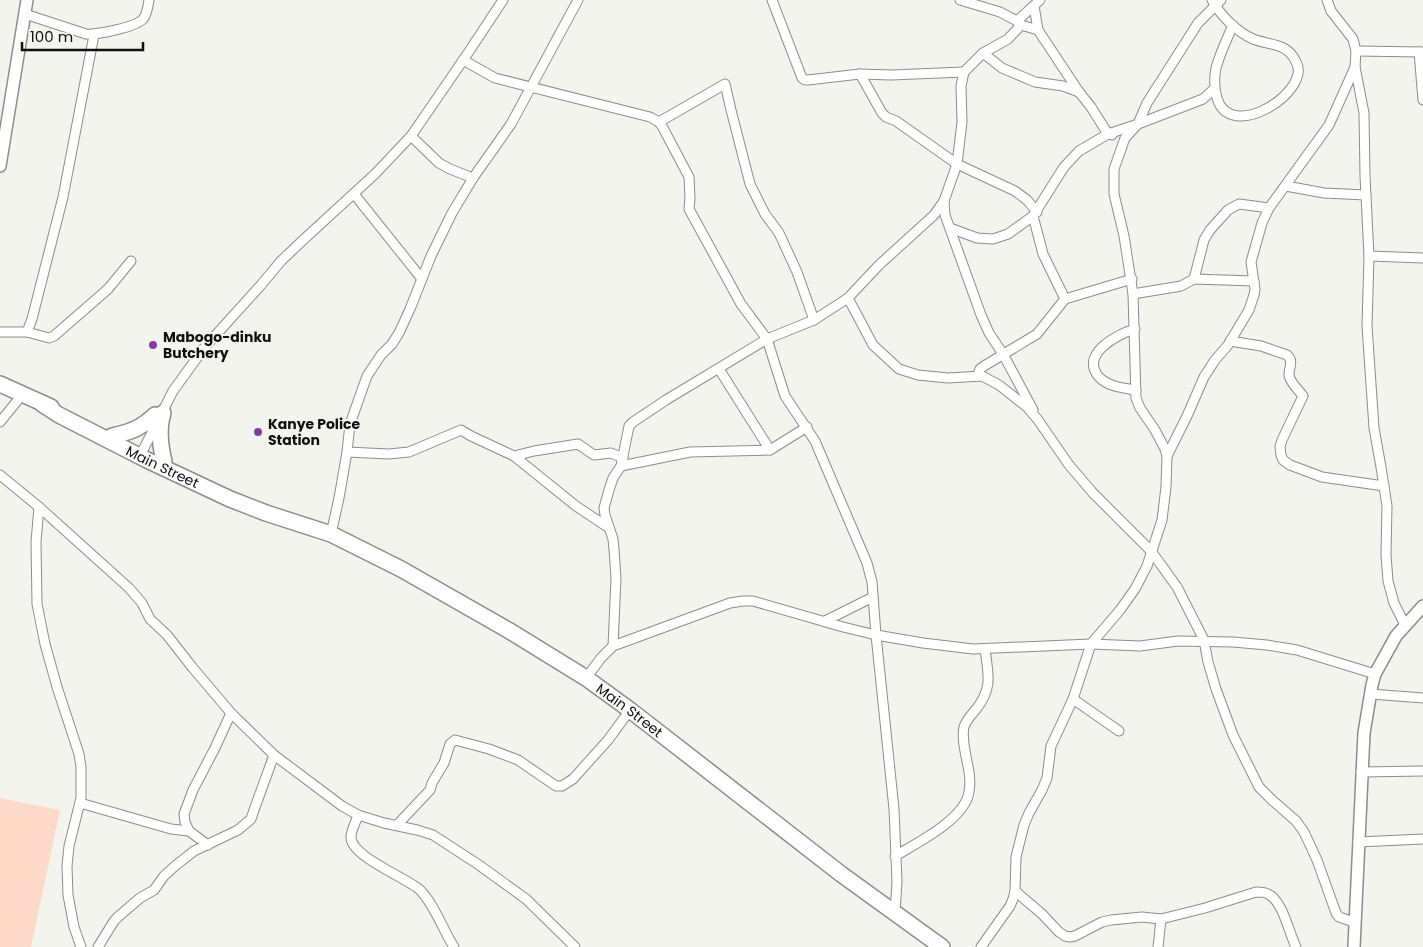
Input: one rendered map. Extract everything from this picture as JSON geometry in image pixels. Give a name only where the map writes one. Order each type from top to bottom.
[{"type":"highway","name":"Main Street","points":[[0,384],[112,436],[138,452],[164,461],[270,510],[289,521]]},
{"type":"highway","name":"Main Street","points":[[42,404],[59,415],[138,452],[230,499],[331,534],[402,569],[508,630],[586,678],[630,710],[810,850],[942,947]]},
{"type":"highway","points":[[112,436],[136,430],[159,414]]},
{"type":"highway","points":[[159,414],[160,440],[164,461]]},
{"type":"street","points":[[0,166],[27,0]]},
{"type":"street","points":[[25,14],[94,35],[138,24],[145,18],[148,0]]},
{"type":"street","points":[[138,452],[173,391],[204,348],[281,261],[375,174],[411,136],[503,0]]},
{"type":"street","points":[[331,534],[347,452],[350,424],[367,376],[399,333],[431,256],[452,213],[473,178],[511,124],[578,0]]},
{"type":"street","points":[[772,0],[802,78],[805,80],[860,74],[891,75],[964,72]]},
{"type":"street","points":[[960,0],[988,4],[1019,23],[1038,30]]},
{"type":"street","points":[[1327,0],[1331,10],[1352,39],[1356,50],[1355,67],[1364,113],[1369,256],[1367,326],[1374,428],[1387,506],[1386,555],[1388,581],[1394,603],[1405,625]]},
{"type":"street","points":[[613,646],[616,578],[614,549],[604,515],[606,500],[613,478],[622,462],[629,426],[767,340],[814,320],[848,298],[878,265],[934,215],[944,201],[957,164],[962,122],[961,86],[964,72],[983,53],[1008,39],[1019,23],[1038,2]]},
{"type":"street","points":[[1038,2],[1038,30],[1108,134],[1125,138]]},
{"type":"street","points":[[981,947],[1010,906],[1014,891],[1016,857],[1024,825],[1047,778],[1051,746],[1073,700],[1091,644],[1136,588],[1147,566],[1164,510],[1166,487],[1165,449],[1138,403],[1136,390],[1132,279],[1114,194],[1114,169],[1125,138],[1138,124],[1147,103],[1198,24],[1216,2],[1233,25],[1254,39],[1276,44],[1286,49],[1296,61],[1299,72],[1290,89],[1270,107],[1261,112],[1244,116],[1230,115],[1226,112],[1219,104],[1214,89],[1216,69],[1221,52],[1233,25]]},
{"type":"street","points":[[27,332],[63,197],[94,35]]},
{"type":"street","points":[[1356,50],[1421,52],[1423,100]]},
{"type":"street","points":[[983,53],[1002,68],[1035,82],[1063,86],[1079,92]]},
{"type":"street","points":[[464,60],[495,78],[650,117],[659,122],[688,177],[689,209],[741,304],[767,340],[785,396],[816,441],[867,563],[872,582],[894,809],[897,882],[895,913]]},
{"type":"street","points":[[1166,456],[1187,416],[1204,377],[1230,341],[1249,310],[1254,295],[1251,262],[1262,223],[1269,208],[1329,125],[1355,67]]},
{"type":"street","points":[[860,74],[886,118],[896,121],[957,164],[1015,191],[1027,200],[1035,214],[1043,254],[1065,299]]},
{"type":"street","points":[[659,122],[726,84],[750,184],[765,214],[780,233],[797,272],[814,320]]},
{"type":"street","points":[[950,228],[977,238],[993,239],[1008,234],[1035,214],[1064,167],[1079,151],[1108,134],[1203,99],[1214,89]]},
{"type":"street","points":[[411,136],[438,163],[473,178]]},
{"type":"street","points":[[1286,186],[1324,193],[1366,195]]},
{"type":"street","points":[[354,194],[422,279]]},
{"type":"street","points":[[944,201],[945,215],[981,315],[989,333],[1003,354],[1038,420]]},
{"type":"street","points":[[1194,279],[1204,240],[1210,230],[1228,210],[1239,204],[1269,208]]},
{"type":"street","points":[[1369,256],[1423,258]]},
{"type":"street","points":[[0,332],[27,332],[49,338],[54,336],[108,289],[131,261]]},
{"type":"street","points":[[978,375],[980,369],[984,366],[1037,334],[1065,299],[1132,279]]},
{"type":"street","points":[[1133,294],[1181,286],[1194,279],[1254,281]]},
{"type":"street","points":[[848,298],[873,345],[900,369],[918,374],[948,378],[978,375],[999,386],[1027,407],[1069,465],[1093,493],[1151,551],[1177,587],[1204,640],[1216,689],[1244,760],[1259,787],[1291,816],[1304,832],[1318,860],[1336,913],[1339,917],[1354,922]]},
{"type":"street","points":[[1135,329],[1124,332],[1114,338],[1096,354],[1094,362],[1095,370],[1099,377],[1109,384],[1136,390]]},
{"type":"street","points":[[1230,341],[1261,346],[1290,357],[1290,379],[1303,396],[1282,440],[1280,455],[1284,460],[1290,465],[1322,477],[1384,486]]},
{"type":"street","points":[[718,369],[770,450]]},
{"type":"street","points":[[0,422],[22,395]]},
{"type":"street","points":[[514,456],[578,444],[594,455],[611,453],[622,462],[690,452],[770,450],[807,427]]},
{"type":"street","points":[[347,452],[389,454],[409,452],[461,430],[514,456],[576,506],[609,528]]},
{"type":"street","points":[[0,476],[39,507],[129,588],[142,603],[150,619],[167,635],[232,713],[274,755],[342,806],[358,815],[433,835],[526,899],[576,947]]},
{"type":"street","points":[[39,507],[36,542],[37,604],[56,687],[79,754],[81,767],[80,803],[69,846],[67,866],[68,895],[74,927],[81,947]]},
{"type":"street","points":[[825,621],[872,597]]},
{"type":"street","points":[[586,678],[613,646],[716,608],[743,601],[753,601],[876,635],[957,648],[985,649],[1091,644],[1140,646],[1204,640],[1266,645],[1297,650],[1375,674]]},
{"type":"street","points":[[1354,947],[1364,733],[1375,674],[1396,636],[1423,606]]},
{"type":"street","points":[[895,856],[933,834],[948,822],[955,816],[969,793],[970,775],[964,743],[964,726],[988,690],[989,680],[985,649]]},
{"type":"street","points":[[1371,694],[1423,698]]},
{"type":"street","points":[[1073,700],[1119,731]]},
{"type":"street","points":[[397,824],[430,790],[444,763],[450,744],[455,740],[489,749],[518,760],[556,786],[562,786],[573,779],[608,740],[630,710]]},
{"type":"street","points":[[189,831],[184,814],[193,790],[232,713]]},
{"type":"street","points":[[98,947],[114,921],[140,898],[154,890],[164,876],[175,866],[194,851],[238,830],[251,819],[274,755]]},
{"type":"street","points":[[1361,772],[1423,771]]},
{"type":"street","points":[[80,803],[171,829],[189,831],[208,844]]},
{"type":"street","points":[[358,815],[351,837],[356,849],[386,871],[419,890],[431,906],[454,947]]},
{"type":"street","points":[[1358,842],[1423,839]]},
{"type":"street","points":[[1014,891],[1065,936],[1075,936],[1102,922],[1142,917],[1161,919],[1256,892],[1262,892],[1269,894],[1275,900],[1283,913],[1296,947]]},
{"type":"street","points":[[1158,947],[1161,919]]},
{"type":"shaded area","points":[[0,798],[60,810],[31,947],[0,947]]},
{"type":"place","name":"Mabogo-dinku Butchery","points":[[153,345]]},
{"type":"place","name":"Kanye Police Station","points":[[258,432]]}]
